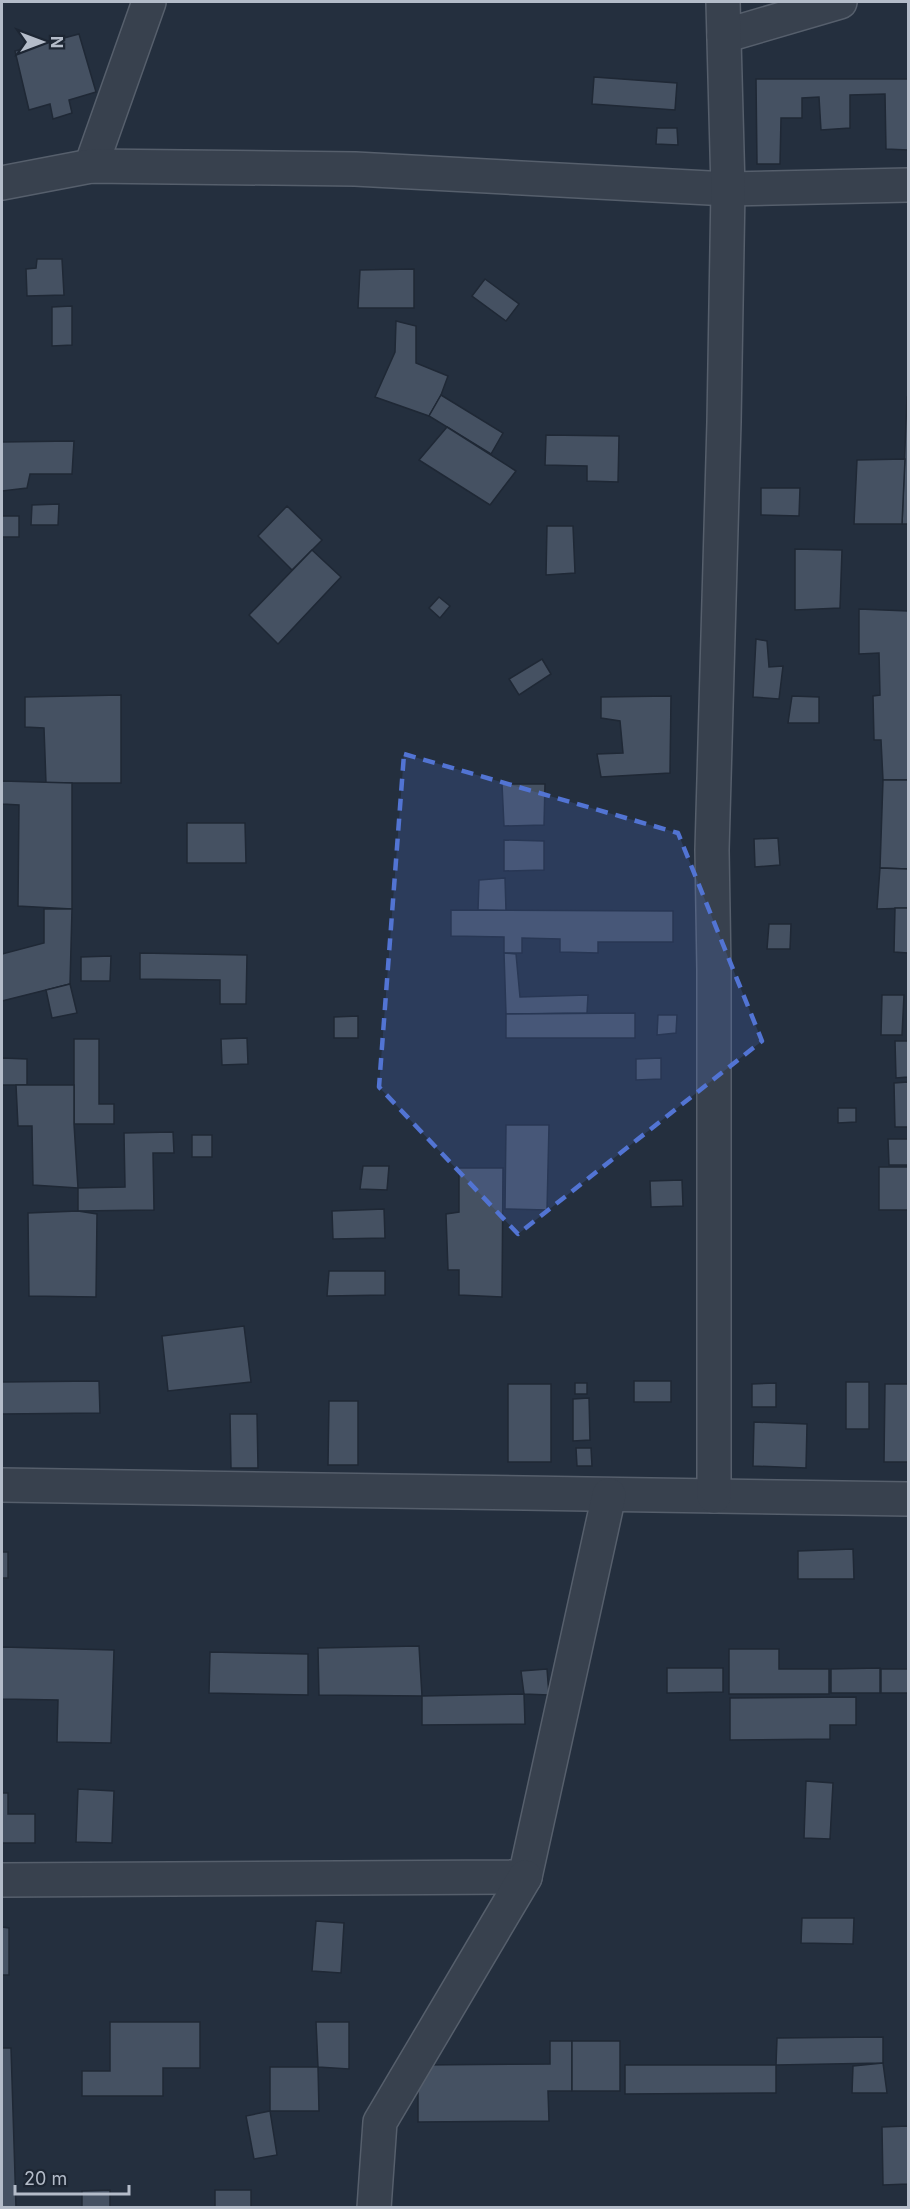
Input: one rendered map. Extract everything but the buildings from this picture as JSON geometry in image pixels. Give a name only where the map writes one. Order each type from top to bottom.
[{"type":"street","points":[[91,166],[150,2]]},
{"type":"street","points":[[714,1496],[712,850],[728,189],[723,2]]},
{"type":"street","points":[[724,36],[840,2]]},
{"type":"street","points":[[2,183],[91,166],[355,169],[728,189],[909,185]]},
{"type":"street","points":[[2,1485],[909,1499]]},
{"type":"street","points":[[374,2208],[380,2122],[525,1877],[609,1495]]},
{"type":"street","points":[[2,1880],[525,1877]]},
{"type":"highlighted area","points":[[404,754],[678,833],[762,1041],[518,1234],[379,1087]]}]
